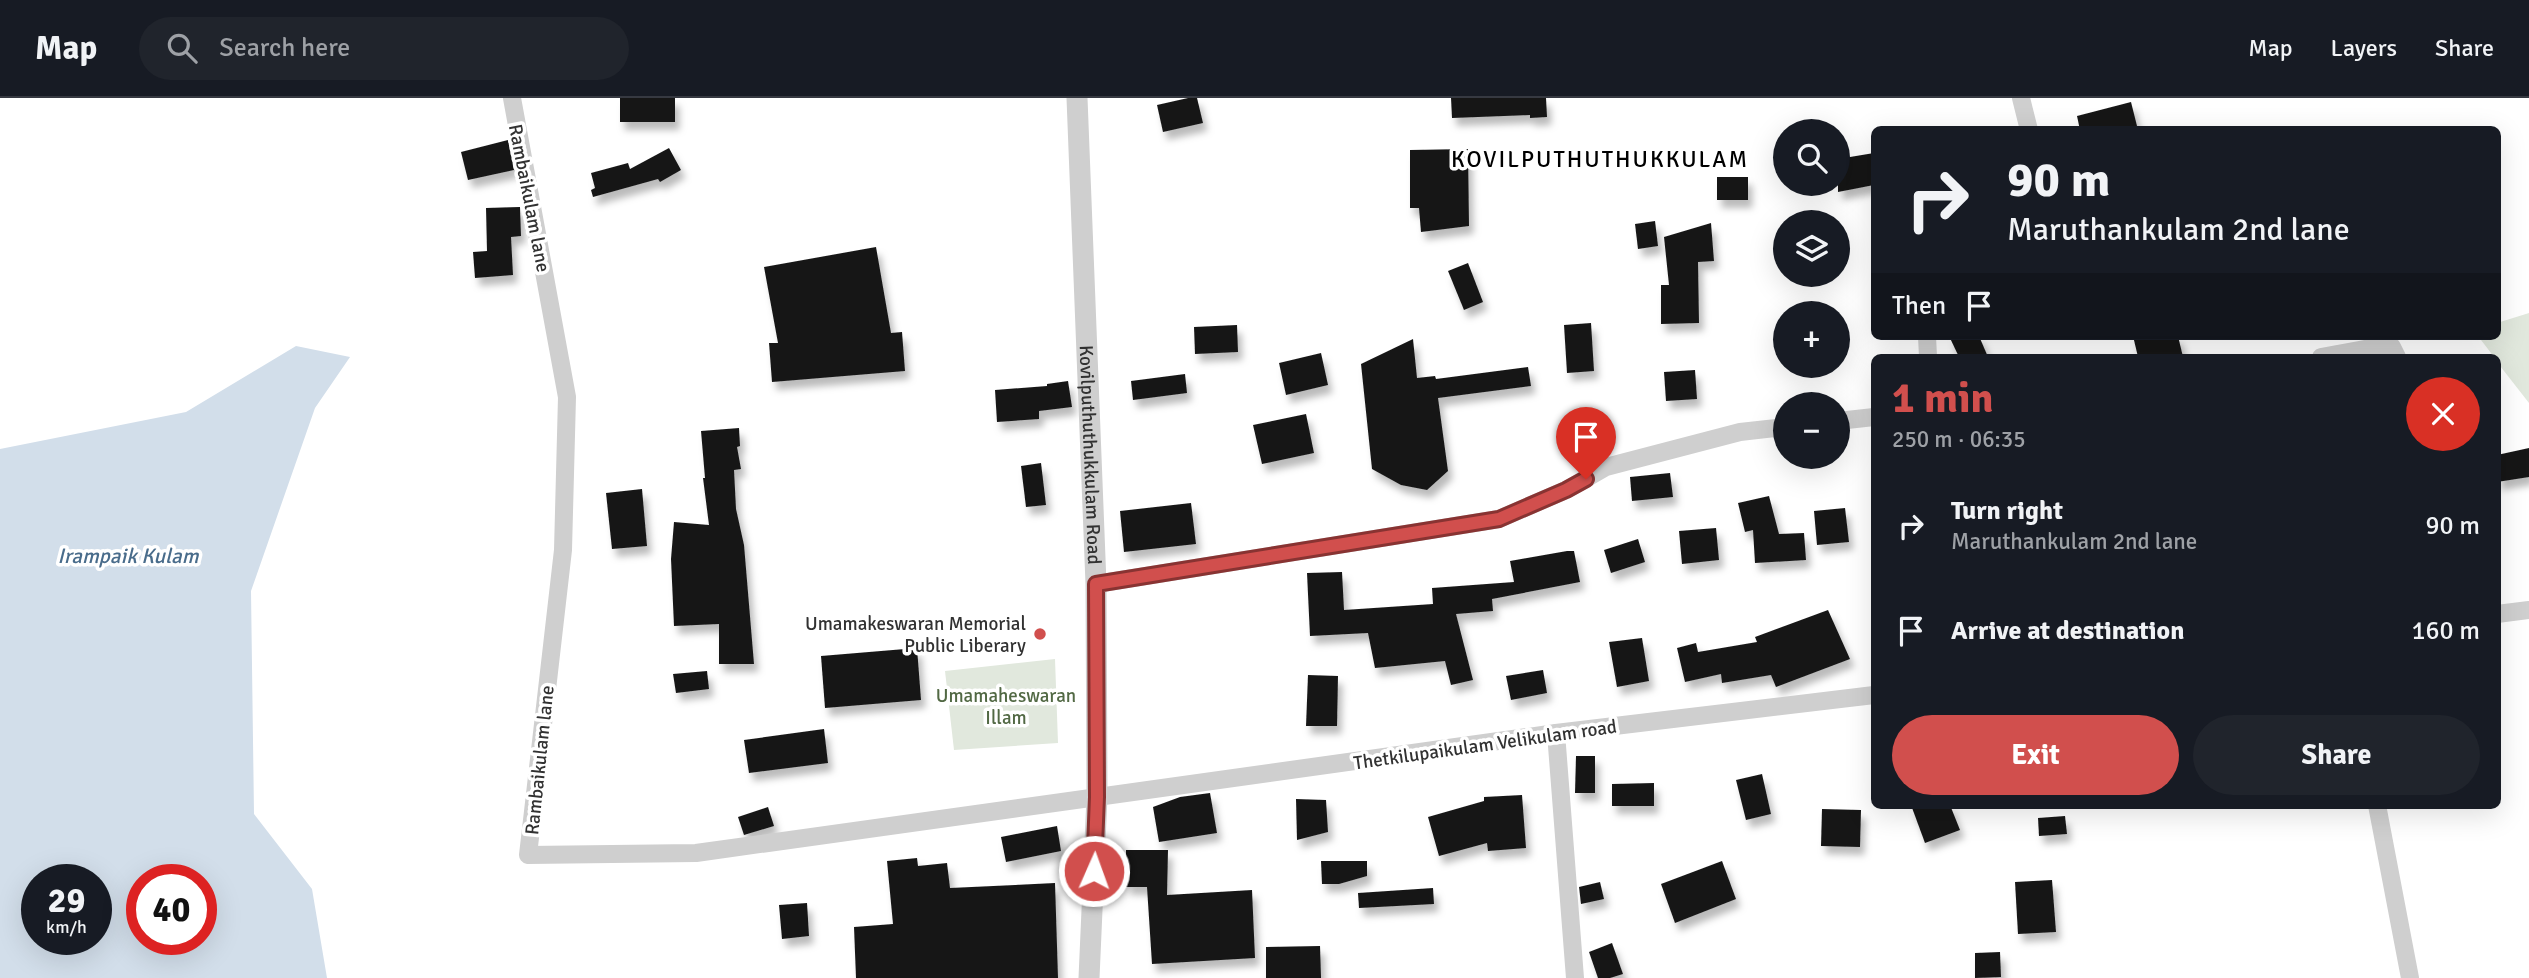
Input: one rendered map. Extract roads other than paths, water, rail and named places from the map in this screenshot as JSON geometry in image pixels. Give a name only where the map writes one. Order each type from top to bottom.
[{"type":"street","name":"Rambaikulam lane","points":[[512,98],[567,397],[562,550],[528,855],[696,853],[1097,797]]},
{"type":"street","name":"Kovilputhuthukkulam Road","points":[[1077,98],[1096,584],[1097,797],[1089,978]]},
{"type":"street","points":[[2021,98],[2028,126]]},
{"type":"street","points":[[2337,354],[2392,347],[2396,354]]},
{"type":"street","points":[[1850,420],[1871,417]]},
{"type":"street","points":[[1096,584],[1499,519],[1566,490],[1606,467],[1741,432],[1773,428]]},
{"type":"street","points":[[2501,614],[2529,610]]},
{"type":"street","name":"Thetkilupaikulam Velikulam road","points":[[1097,797],[1556,733],[1871,695]]},
{"type":"street","points":[[1556,733],[1576,978]]},
{"type":"street","points":[[2377,809],[2410,978]]},
{"type":"water","name":"Irampaik Kulam","points":[[296,346],[350,357],[315,408],[251,591],[254,814],[312,889],[327,978],[0,978],[0,449],[186,412]]},
{"type":"place","name":"Umamakeswaran Memorial Public Liberary","points":[[1040,634]]},
{"type":"district","name":"KOVILPUTHUTHUKKULAM","points":[[1600,159]]},
{"type":"park label","name":"Umamaheswaran Illam","points":[[1006,706]]}]
